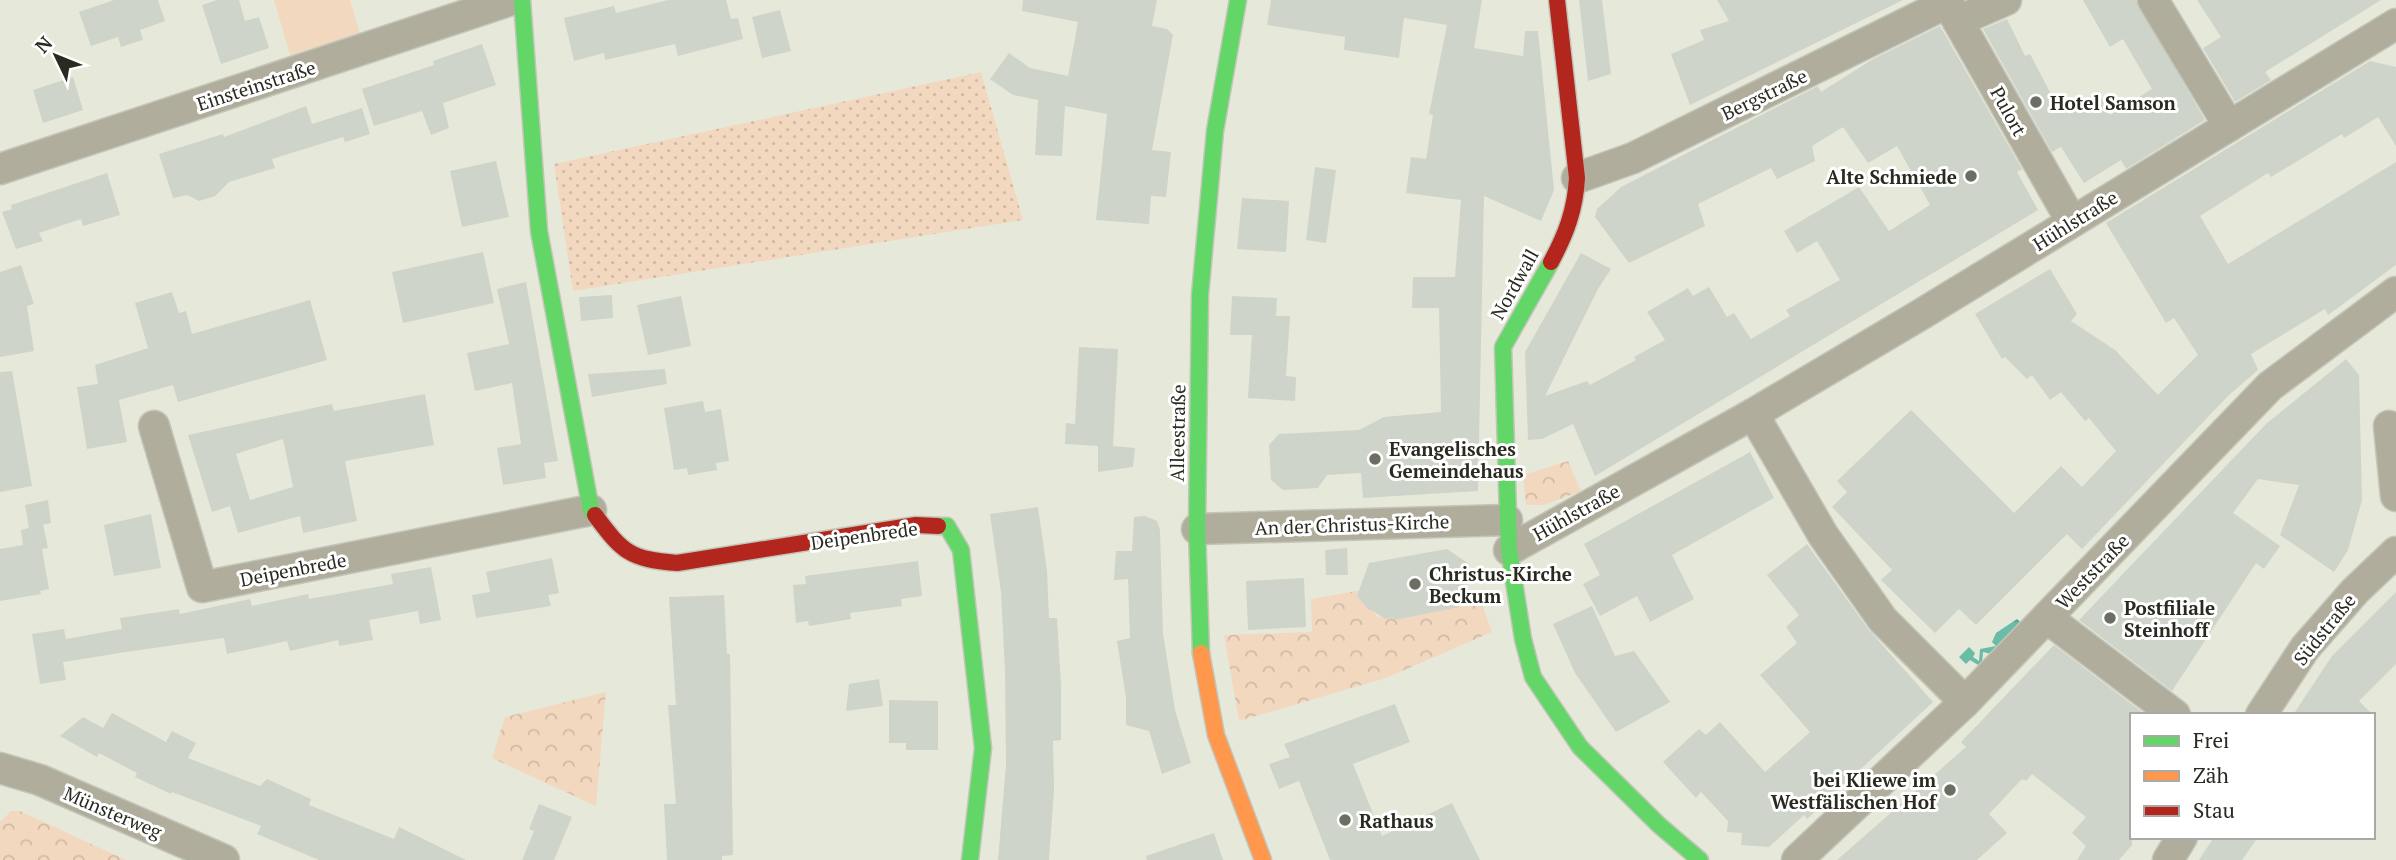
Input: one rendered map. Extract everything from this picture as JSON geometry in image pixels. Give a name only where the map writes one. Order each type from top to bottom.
[{"type":"street","name":"Einsteinstraße","points":[[0,169],[511,0]]},
{"type":"street","name":"Deipenbrede","points":[[522,0],[539,231],[591,510],[612,539],[641,560],[677,563],[916,526],[947,526],[961,550],[983,748],[970,860]]},
{"type":"street","name":"Alleestraße","points":[[1238,0],[1215,131],[1200,295],[1197,528],[1199,641],[1205,686],[1216,735],[1263,860]]},
{"type":"street","name":"Nordwall","points":[[1557,0],[1577,178],[1575,207],[1566,235],[1503,347],[1509,550],[1523,639],[1532,677],[1580,747],[1659,825],[1700,860]]},
{"type":"street","name":"Bergstraße","points":[[1577,178],[1633,158],[1951,8],[2006,0]]},
{"type":"street","points":[[2153,0],[2229,126]]},
{"type":"street","name":"Pulort","points":[[1951,8],[2072,222]]},
{"type":"street","name":"Hühlstraße","points":[[1509,550],[1753,414],[2395,28]]},
{"type":"street","name":"Weststraße","points":[[1797,860],[1965,702],[2270,386],[2396,292]]},
{"type":"street","points":[[1753,414],[1822,535],[1883,620],[1965,702]]},
{"type":"street","name":"Deipenbrede","points":[[153,426],[202,587],[591,510]]},
{"type":"street","points":[[2389,426],[2396,495]]},
{"type":"street","name":"An der Christus-Kirche","points":[[1197,528],[1507,520]]},
{"type":"street","name":"Südstraße","points":[[2262,713],[2305,648],[2355,591],[2396,552]]},
{"type":"street","points":[[2047,618],[2172,713]]},
{"type":"street","name":"Münsterweg","points":[[0,768],[40,780],[224,860]]},
{"type":"street","points":[[2168,860],[2181,839]]},
{"type":"green space","points":[[274,0],[350,0],[360,34],[290,55]]},
{"type":"green space","points":[[981,72],[1023,220],[573,291],[554,164]]},
{"type":"green space","points":[[1568,461],[1581,491],[1544,505],[1526,505],[1523,475]]},
{"type":"green space","points":[[1362,590],[1377,617],[1481,602],[1492,632],[1386,678],[1239,721],[1224,635],[1312,632],[1311,599]]},
{"type":"green space","points":[[606,692],[596,806],[492,758],[505,717]]},
{"type":"green space","points":[[11,811],[20,811],[126,860],[0,860],[0,822]]},
{"type":"water","points":[[2017,619],[2024,625],[1991,654],[1983,652],[1982,664],[1978,665],[1970,660],[1966,664],[1959,657],[1969,647],[1975,653],[1973,657],[1979,661],[1980,649],[1996,646],[1992,642],[1996,633]]},
{"type":"building","points":[[114,0],[158,0],[165,21],[140,30],[143,40],[121,47],[118,37],[91,46],[79,12]]},
{"type":"building","points":[[217,0],[239,0],[245,21],[259,17],[269,48],[221,64],[202,5]]},
{"type":"building","points":[[668,0],[726,0],[731,19],[738,18],[743,39],[678,56],[675,44],[605,60],[604,53],[574,61],[564,18],[614,6],[616,13]]},
{"type":"building","points":[[1023,0],[1157,0],[1152,26],[1167,29],[1173,35],[1152,150],[1171,152],[1166,197],[1151,196],[1149,224],[1096,220],[1107,114],[1065,106],[1062,156],[1035,155],[1038,100],[1013,95],[990,79],[1009,53],[1030,68],[1068,76],[1078,22],[1022,11]]},
{"type":"building","points":[[1271,0],[1482,0],[1474,48],[1523,56],[1525,31],[1538,31],[1554,190],[1541,221],[1484,196],[1478,491],[1363,498],[1361,473],[1327,475],[1318,488],[1283,490],[1271,480],[1269,445],[1279,434],[1359,430],[1384,417],[1441,412],[1439,308],[1412,308],[1413,277],[1455,277],[1461,200],[1406,193],[1411,157],[1426,159],[1433,115],[1429,114],[1447,25],[1404,18],[1399,58],[1344,50],[1345,37],[1267,25]]},
{"type":"building","points":[[1579,0],[1602,0],[1611,74],[1588,81]]},
{"type":"building","points":[[1717,0],[1903,0],[1690,105],[1671,54],[1704,40],[1700,30],[1729,21]]},
{"type":"building","points":[[2083,0],[2136,0],[2205,120],[2126,169],[2121,160],[2084,183],[2061,147],[2052,152],[1983,29],[2007,19],[2025,56],[2030,54],[2061,113],[2098,92],[2110,115],[2152,89],[2123,39],[2110,47]]},
{"type":"building","points":[[2197,0],[2381,0],[2265,72],[2271,80],[2235,102],[2203,48],[2221,37]]},
{"type":"building","points":[[780,10],[791,51],[762,58],[752,17]]},
{"type":"building","points":[[1940,26],[2022,169],[2017,172],[2038,210],[1595,476],[1573,424],[1542,439],[1528,440],[1525,352],[1581,253],[1611,269],[1598,289],[1545,396],[1587,381],[1590,385],[1636,360],[1634,357],[1665,340],[1647,312],[1688,288],[1693,296],[1709,287],[1727,317],[1734,313],[1751,339],[1790,316],[1786,310],[1840,280],[1817,241],[1797,253],[1784,231],[1859,187],[1889,231],[1930,205],[1897,146],[1868,163],[1843,127],[1812,146],[1815,161],[1777,179],[1771,168],[1698,204],[1705,226],[1629,263],[1595,217],[1597,209],[1621,187],[1818,86],[1821,92],[1873,59]]},
{"type":"building","points":[[482,44],[496,85],[443,103],[449,128],[431,135],[422,111],[374,126],[362,89],[434,65],[433,61]]},
{"type":"building","points":[[2370,61],[2396,67],[2396,146],[2378,117],[2344,138],[2342,134],[2271,177],[2268,173],[2200,216],[2228,264],[2396,162],[2396,265],[2328,315],[2325,309],[2251,354],[2258,370],[2228,396],[2082,549],[2067,534],[1976,625],[1959,609],[1935,633],[1881,580],[1892,570],[1832,507],[1847,492],[1837,481],[1911,410],[2014,513],[2061,466],[2082,487],[2116,451],[2089,418],[2085,421],[2061,392],[2050,400],[2032,375],[2027,379],[2005,357],[2002,359],[1975,314],[2050,269],[2077,314],[2071,321],[2115,350],[2158,395],[2198,355],[2174,318],[2166,323],[2106,223]]},
{"type":"building","points":[[73,77],[83,110],[43,123],[33,90]]},
{"type":"building","points":[[306,106],[312,124],[362,108],[370,134],[345,142],[343,137],[272,159],[275,168],[229,182],[215,196],[199,201],[187,195],[173,198],[159,154],[223,134],[224,137]]},
{"type":"building","points":[[496,161],[509,217],[462,227],[450,171]]},
{"type":"building","points":[[1315,167],[1336,170],[1326,243],[1306,240]]},
{"type":"building","points":[[107,173],[120,215],[83,226],[81,219],[39,233],[43,241],[16,249],[2,212],[12,209],[11,205]]},
{"type":"building","points":[[1242,198],[1289,201],[1286,252],[1237,249]]},
{"type":"building","points":[[483,252],[494,303],[403,323],[392,272]]},
{"type":"building","points":[[21,265],[34,304],[27,306],[34,351],[0,357],[0,272]]},
{"type":"building","points":[[526,282],[558,461],[544,463],[546,478],[503,485],[497,448],[521,444],[512,383],[475,391],[467,353],[509,344],[497,289]]},
{"type":"building","points":[[172,292],[179,313],[186,311],[192,334],[310,300],[327,360],[178,402],[173,385],[119,400],[127,442],[87,449],[77,387],[98,384],[95,365],[148,348],[135,303]]},
{"type":"building","points":[[612,295],[613,318],[581,321],[579,297]]},
{"type":"building","points":[[681,296],[691,346],[648,355],[637,305]]},
{"type":"building","points":[[1232,296],[1277,298],[1276,316],[1290,316],[1286,376],[1296,377],[1295,401],[1248,398],[1252,335],[1230,335]]},
{"type":"building","points":[[1079,347],[1118,349],[1113,446],[1135,448],[1133,467],[1098,472],[1098,446],[1065,444],[1066,423],[1075,424]]},
{"type":"building","points":[[2346,359],[2359,375],[2362,500],[2348,550],[2334,572],[2280,535],[2299,485],[2258,479],[2233,513],[2280,546],[2264,569],[2256,563],[2172,691],[2079,620],[2266,424]]},
{"type":"building","points":[[665,369],[667,384],[592,397],[588,374]]},
{"type":"building","points":[[12,371],[32,486],[0,492],[0,372]]},
{"type":"building","points":[[425,394],[434,445],[345,461],[357,521],[303,533],[300,516],[238,533],[230,506],[212,512],[188,435],[332,404],[334,411]],"holes":[[[283,439],[293,487],[250,500],[236,454]]]},
{"type":"building","points":[[703,401],[705,412],[721,409],[729,461],[716,463],[717,470],[688,475],[687,468],[674,470],[664,408]]},
{"type":"building","points":[[1750,452],[1774,498],[1672,555],[1694,599],[1650,622],[1637,596],[1600,616],[1583,584],[1600,575],[1584,544]]},
{"type":"building","points":[[48,500],[51,523],[29,528],[25,505]]},
{"type":"building","points":[[1038,507],[1047,571],[1049,618],[1057,618],[1061,686],[1061,740],[1053,741],[1054,789],[1049,860],[998,860],[1006,765],[1005,671],[1001,592],[990,514]]},
{"type":"building","points":[[151,514],[161,568],[114,576],[104,525]]},
{"type":"building","points":[[1145,516],[1157,521],[1160,530],[1163,633],[1175,710],[1191,763],[1162,774],[1149,731],[1126,725],[1126,698],[1117,641],[1130,638],[1128,579],[1114,580],[1116,551],[1132,551],[1134,517]]},
{"type":"building","points":[[43,524],[48,548],[42,549],[49,589],[40,591],[41,594],[0,601],[0,549],[23,545],[21,530]]},
{"type":"building","points":[[1807,544],[1869,630],[1933,702],[1807,819],[1804,815],[1769,847],[1741,845],[1742,833],[1727,832],[1728,821],[1701,792],[1696,798],[1663,762],[1699,729],[1706,735],[1720,722],[1765,772],[1810,732],[1760,675],[1797,643],[1786,627],[1799,615],[1767,575]]},
{"type":"building","points":[[1347,548],[1348,575],[1326,575],[1325,550]]},
{"type":"building","name":"Christus-Kirche Beckum","points":[[1447,549],[1469,564],[1472,583],[1459,586],[1459,607],[1394,620],[1393,617],[1386,619],[1366,607],[1357,596],[1369,563]]},
{"type":"building","points":[[552,558],[559,593],[548,595],[551,606],[476,618],[472,595],[490,592],[486,572]]},
{"type":"building","points":[[918,561],[922,596],[901,599],[902,606],[850,613],[851,619],[809,626],[808,621],[796,623],[793,585],[806,584],[805,576]]},
{"type":"building","points":[[431,567],[441,620],[420,624],[418,611],[369,620],[373,640],[339,646],[338,640],[290,651],[287,641],[227,654],[224,638],[63,662],[66,680],[40,684],[32,634],[64,629],[66,639],[122,629],[120,618],[179,609],[180,614],[250,599],[252,606],[308,594],[309,599],[393,584],[391,574]]},
{"type":"building","points":[[1304,578],[1306,627],[1248,630],[1246,581]]},
{"type":"building","points":[[2396,592],[2396,664],[2359,701],[2371,713],[2294,713],[2332,656]]},
{"type":"building","points":[[724,595],[727,654],[730,654],[733,855],[722,856],[722,860],[667,860],[664,804],[676,804],[668,705],[676,705],[669,597]]},
{"type":"building","points":[[1592,606],[1615,656],[1634,651],[1670,702],[1616,732],[1575,673],[1553,624]]},
{"type":"building","points":[[2054,645],[2143,713],[2130,713],[2132,845],[2119,860],[2077,860],[2086,846],[2072,833],[2086,817],[2032,774],[2026,781],[2022,779],[1989,814],[2007,833],[1977,860],[1837,860],[1966,747],[1961,742]]},
{"type":"building","points":[[879,679],[883,706],[846,711],[849,684]]},
{"type":"building","points":[[889,700],[938,701],[938,750],[906,750],[906,743],[889,743]]},
{"type":"building","name":"Rathaus","points":[[1395,704],[1410,742],[1353,764],[1382,836],[1452,803],[1480,860],[1330,860],[1299,781],[1279,789],[1269,764],[1290,757],[1284,744]]},
{"type":"building","points":[[112,713],[166,742],[172,731],[196,743],[188,758],[260,786],[267,779],[311,799],[309,805],[394,839],[399,827],[466,860],[319,860],[257,834],[261,826],[172,792],[171,794],[135,777],[137,773],[99,753],[97,757],[60,736],[83,717],[103,728]]},
{"type":"building","points":[[539,804],[572,817],[554,860],[522,860],[534,831],[529,829]]},
{"type":"building","points":[[1214,833],[1223,860],[1147,860],[1146,856]]},
{"type":"building","points":[[2213,839],[2257,839],[2242,860],[2199,860]]},
{"type":"traffic: fast","points":[[522,0],[539,231],[591,510],[595,515]]},
{"type":"traffic: fast","points":[[1201,653],[1197,529],[1200,295],[1215,131],[1238,0]]},
{"type":"traffic: fast","points":[[1551,262],[1503,347],[1509,550],[1523,639],[1533,677],[1580,747],[1659,825],[1700,860]]},
{"type":"traffic: fast","points":[[938,526],[947,526],[961,550],[983,748],[970,860]]},
{"type":"traffic: slow","points":[[1201,653],[1216,735],[1263,860]]},
{"type":"traffic: jam","points":[[1551,262],[1569,222],[1577,178],[1557,0]]},
{"type":"traffic: jam","points":[[595,515],[613,538],[629,552],[648,559],[677,563],[916,525],[938,526]]},
{"type":"place","name":"Hotel Samson","points":[[2036,102]]},
{"type":"place","name":"Alte Schmiede","points":[[1971,176]]},
{"type":"place","name":"Evangelisches Gemeindehaus","points":[[1375,459]]},
{"type":"place","name":"Christus-Kirche Beckum","points":[[1415,584]]},
{"type":"place","name":"Postfiliale Steinhoff","points":[[2110,618]]},
{"type":"place","name":"bei Kliewe im Westfälischen Hof","points":[[1950,790]]},
{"type":"place","name":"Rathaus","points":[[1345,820]]}]
